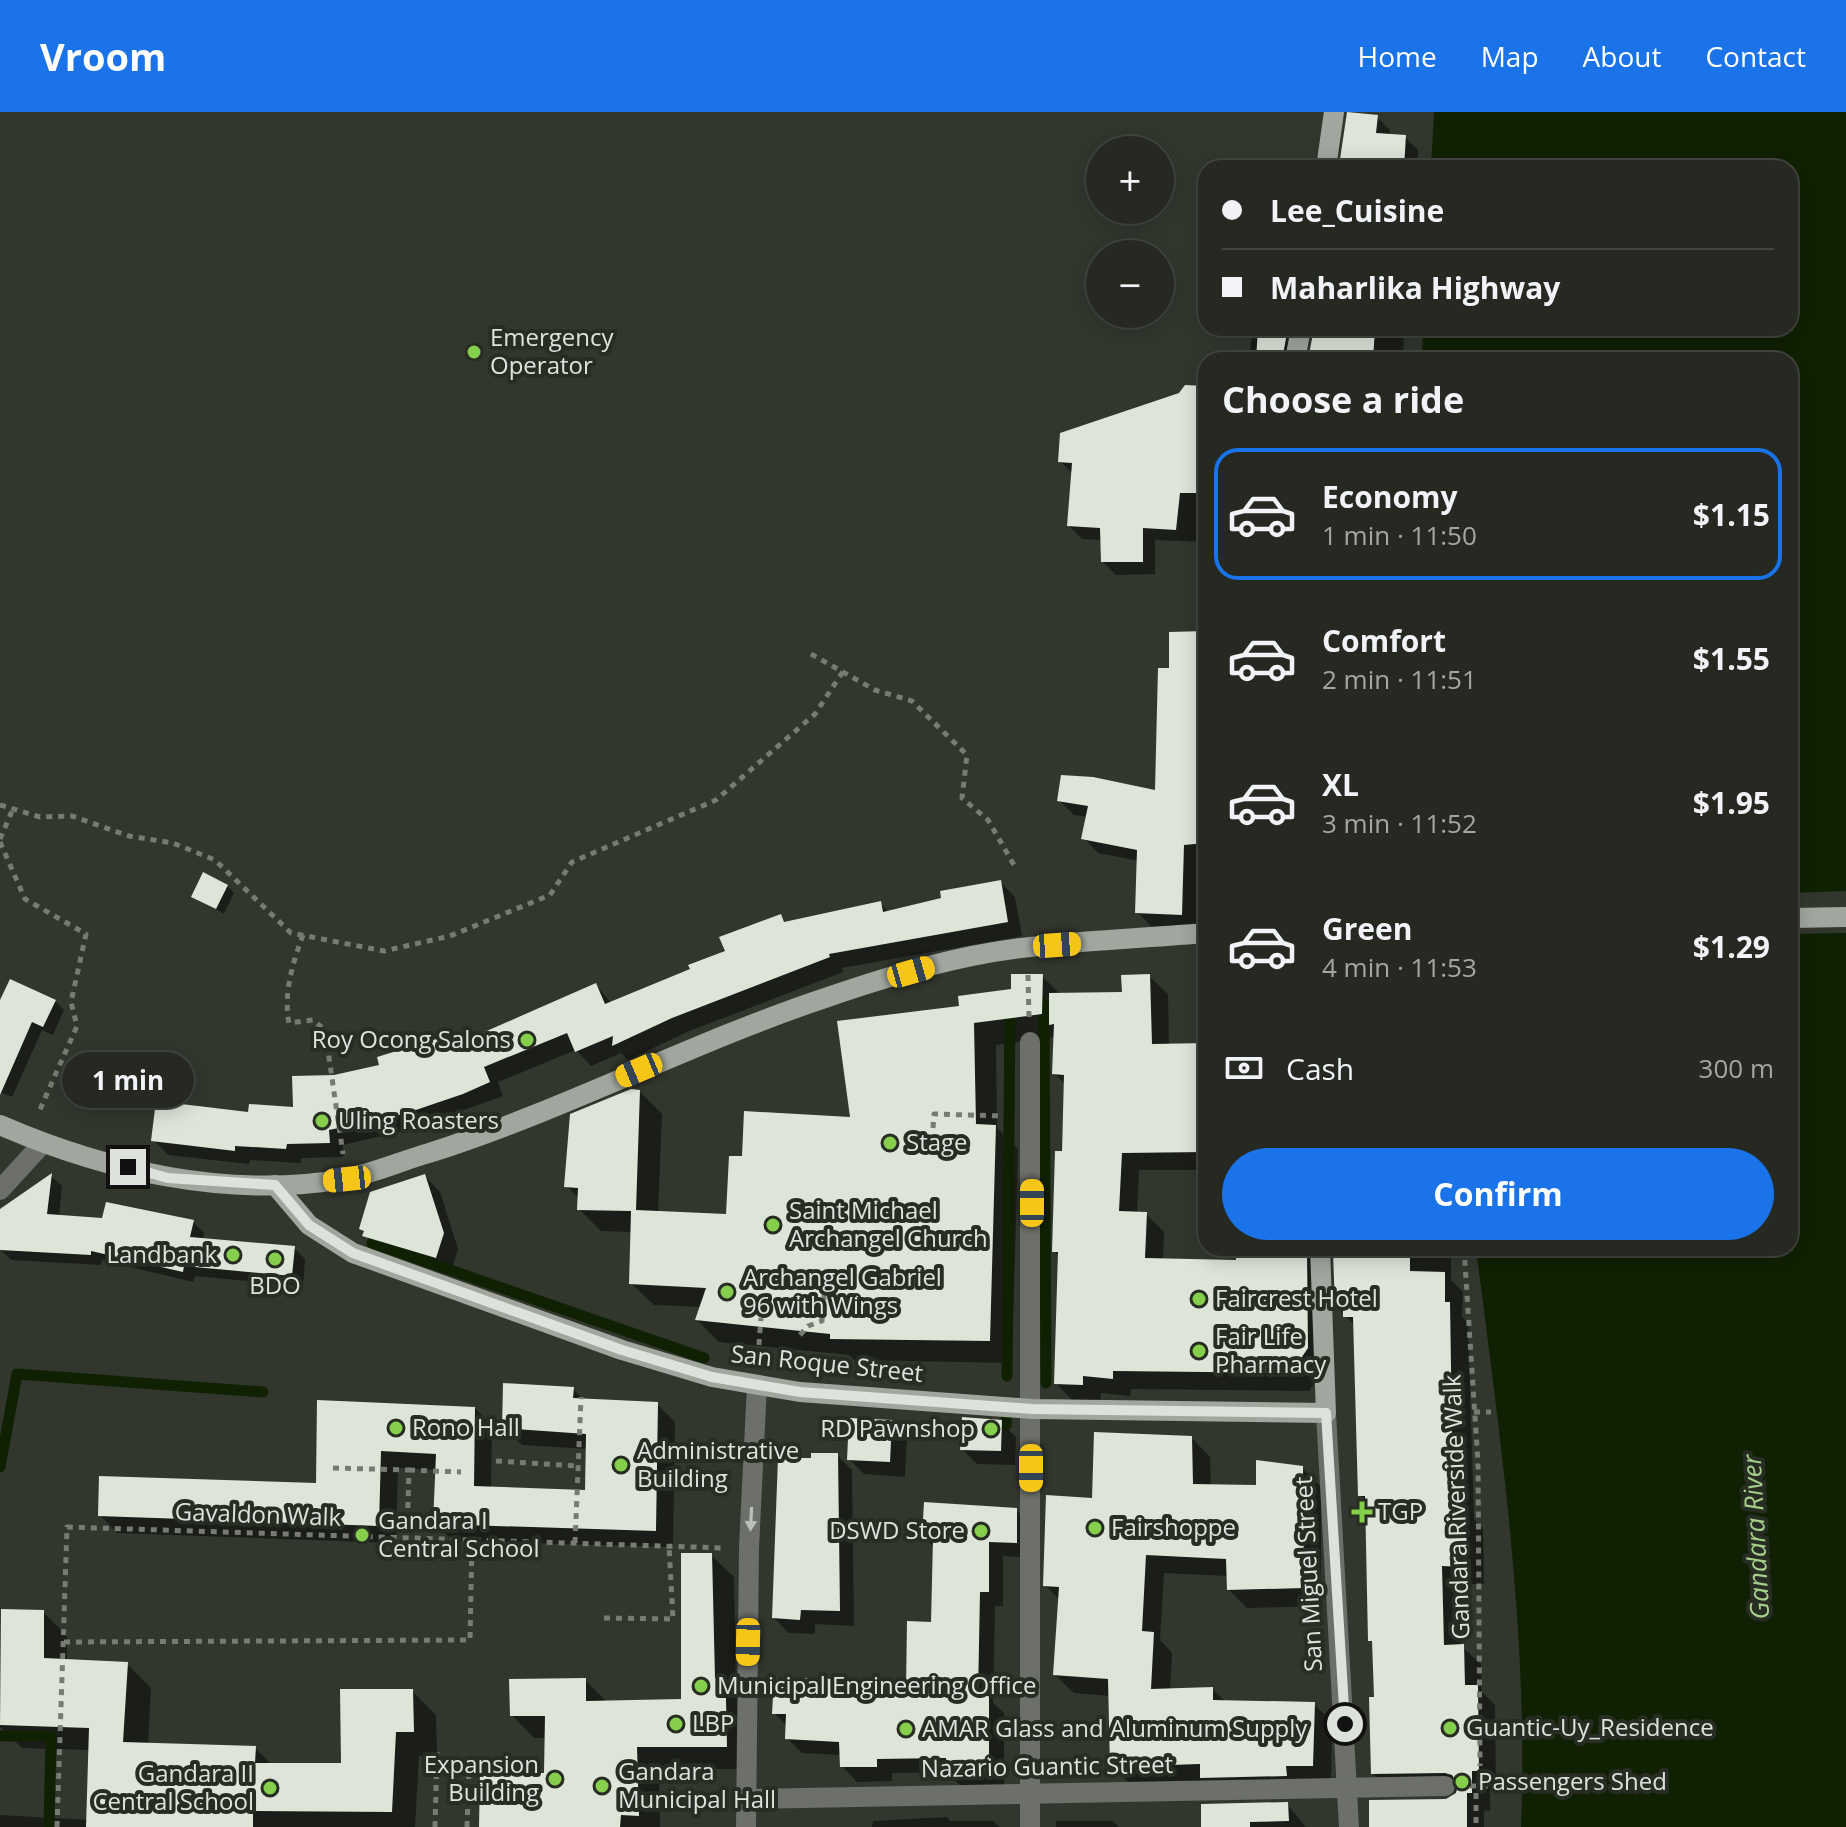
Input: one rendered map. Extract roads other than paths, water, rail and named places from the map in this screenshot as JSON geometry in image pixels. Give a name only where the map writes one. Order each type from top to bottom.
[{"type":"main road","points":[[1327,160],[1334,112]]},
{"type":"main road","points":[[1798,918],[1846,917]]},
{"type":"main road","points":[[0,1125],[35,1140],[168,1178],[275,1185],[347,1179],[493,1133],[739,1028],[830,996],[938,965],[1027,947],[1198,934]]},
{"type":"main road","name":"San Roque Street","points":[[275,1185],[309,1225],[353,1253],[622,1350],[712,1377],[800,1392],[1032,1409],[1326,1413]]},
{"type":"main road","points":[[1320,1256],[1326,1413]]},
{"type":"street","points":[[1030,1042],[1030,1827]]},
{"type":"street","points":[[0,1190],[35,1140]]},
{"type":"street","points":[[746,1827],[749,1548],[757,1385]]},
{"type":"street","name":"San Miguel Street","points":[[1326,1413],[1349,1827]]},
{"type":"street","name":"Nazario Guantic Street","points":[[746,1799],[1445,1786]]},
{"type":"water","name":"Gandara River","points":[[1434,112],[1846,112],[1846,1827],[1521,1827],[1521,1682],[1517,1609],[1503,1464],[1477,1256],[1798,1256],[1798,352],[1422,352],[1423,336],[1798,336],[1798,160],[1431,160]]},
{"type":"waterway","points":[[1007,1376],[1010,1004]]},
{"type":"waterway","points":[[1044,1004],[1046,1383]]},
{"type":"waterway","points":[[372,1243],[704,1358]]},
{"type":"waterway","points":[[0,1467],[17,1374],[263,1392]]},
{"type":"waterway","points":[[1006,1425],[1007,1412]]},
{"type":"waterway","points":[[0,1736],[51,1736],[49,1827]]},
{"type":"place","name":"Emergency Operator","points":[[474,352]]},
{"type":"place","name":"Roy Ocong Salons","points":[[527,1040]]},
{"type":"place","name":"Uling Roasters","points":[[322,1121]]},
{"type":"place","name":"Stage","points":[[890,1143]]},
{"type":"place","name":"Saint Michael Archangel Church","points":[[773,1225]]},
{"type":"place","name":"Landbank","points":[[233,1255]]},
{"type":"place","name":"BDO","points":[[275,1259]]},
{"type":"place","name":"Archangel Gabriel 96 with Wings","points":[[727,1292]]},
{"type":"place","name":"Faircrest Hotel","points":[[1199,1299]]},
{"type":"place","name":"Fair Life Pharmacy","points":[[1199,1351]]},
{"type":"place","name":"Rono Hall","points":[[396,1428]]},
{"type":"place","name":"RD Pawnshop","points":[[991,1429]]},
{"type":"place","name":"Administrative Building","points":[[621,1465]]},
{"type":"place","name":"TGP","points":[[1362,1512]]},
{"type":"place","name":"Fairshoppe","points":[[1095,1528]]},
{"type":"place","name":"DSWD Store","points":[[981,1531]]},
{"type":"place","name":"Gandara I Central School","points":[[362,1535]]},
{"type":"place","name":"Municipal Engineering Office","points":[[701,1686]]},
{"type":"place","name":"LBP","points":[[676,1724]]},
{"type":"place","name":"Guantic-Uy_Residence","points":[[1450,1728]]},
{"type":"place","name":"AMAR Glass and Aluminum Supply","points":[[906,1729]]},
{"type":"place","name":"Expansion Building","points":[[555,1779]]},
{"type":"place","name":"Passengers Shed","points":[[1462,1782]]},
{"type":"place","name":"Gandara Municipal Hall","points":[[602,1786]]},
{"type":"place","name":"Gandara II Central School","points":[[270,1788]]}]
